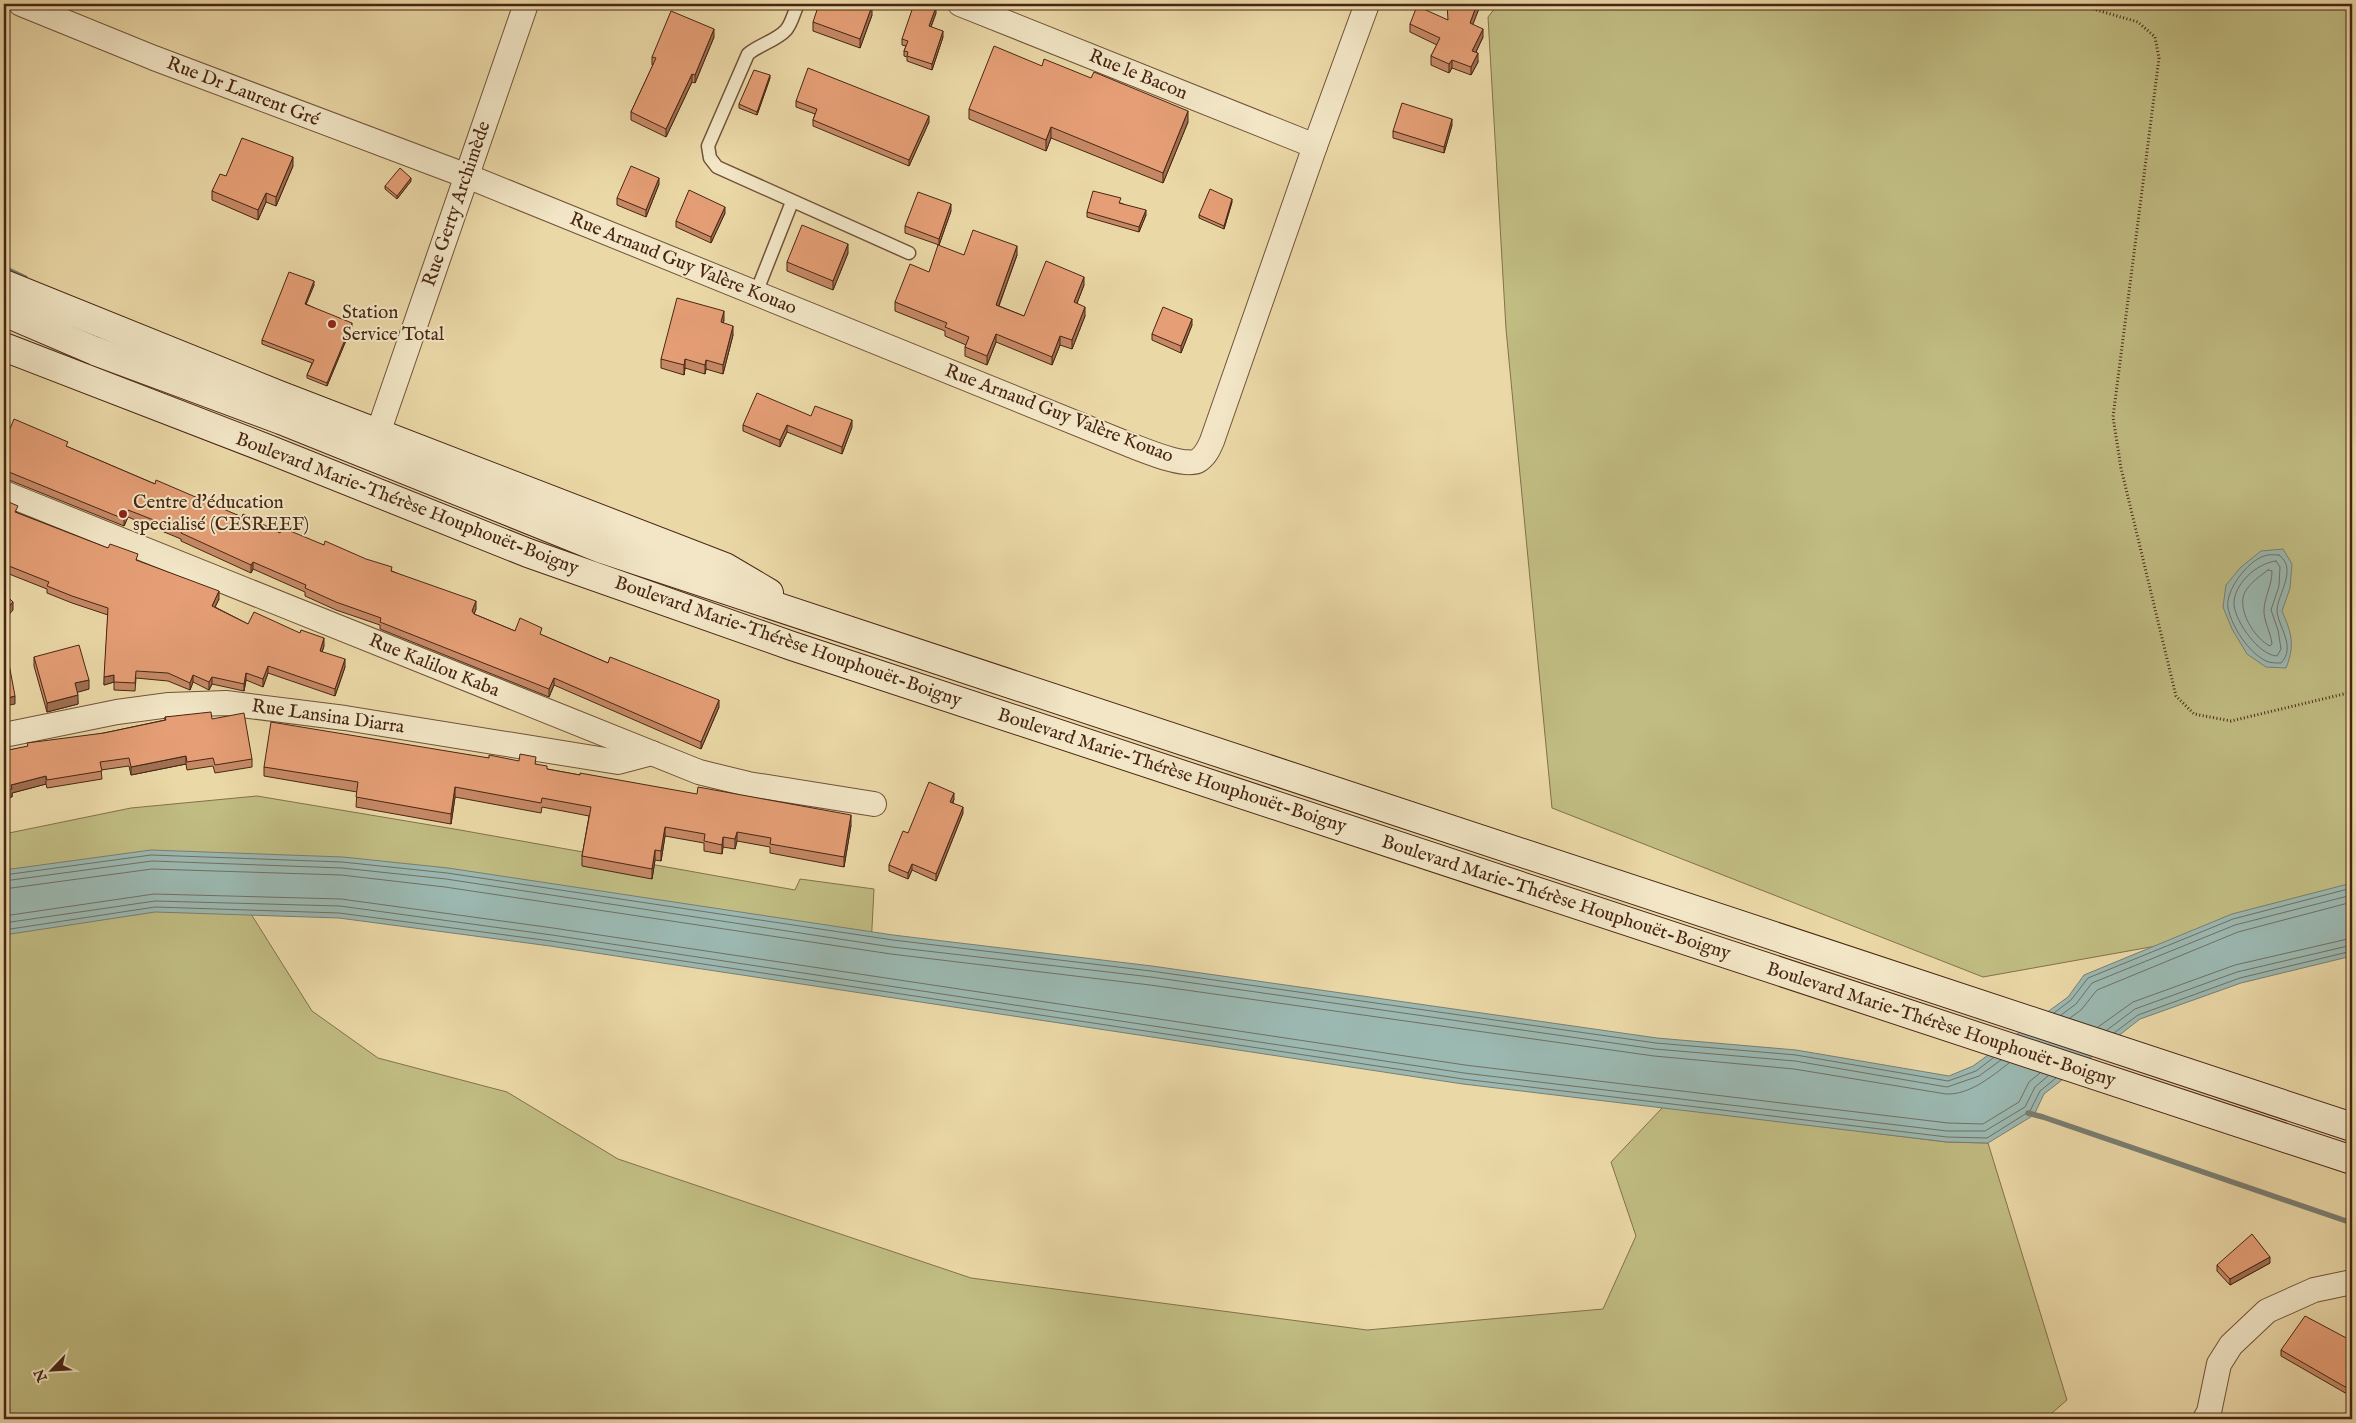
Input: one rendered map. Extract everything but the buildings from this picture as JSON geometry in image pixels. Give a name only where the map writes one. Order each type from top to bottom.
[{"type":"main road","points":[[4,284],[64,310],[725,567],[806,617]]},
{"type":"main road","name":"Boulevard Marie-Thérèse Houphouët-Boigny","points":[[4,312],[95,350],[281,420],[602,549],[2127,1054],[2352,1126]]},
{"type":"main road","name":"Boulevard Marie-Thérèse Houphouët-Boigny","points":[[4,347],[277,452],[528,553],[792,646],[2352,1160]]},
{"type":"street","name":"Rue Dr Laurent Gré","points":[[21,4],[154,58],[467,176]]},
{"type":"street","name":"Rue Gerty Archimède","points":[[378,433],[526,4]]},
{"type":"street","name":"Rue le Bacon","points":[[960,4],[1315,146]]},
{"type":"street","name":"Rue Arnaud Guy Valère Kouao","points":[[467,176],[1130,445],[1184,463],[1197,462],[1207,453],[1212,440],[1367,4]]},
{"type":"street","name":"Rue Kalilou Kaba","points":[[4,493],[699,772],[748,784],[874,804]]},
{"type":"street","name":"Rue Lansina Diarra","points":[[4,735],[117,712],[169,705],[226,703],[345,718],[618,762],[652,753]]},
{"type":"street","points":[[2211,1417],[2219,1364],[2231,1345],[2267,1312],[2314,1290],[2352,1282]]},
{"type":"lane","points":[[798,4],[787,28],[779,36],[757,47],[748,54],[708,146],[710,158],[717,167],[909,253]]},
{"type":"lane","points":[[756,294],[792,202]]},
{"type":"path","points":[[2076,4],[2138,22],[2155,37],[2159,58],[2113,417],[2120,468],[2176,696],[2194,714],[2231,721],[2352,692]]},
{"type":"shaded area","points":[[1498,4],[2352,4],[2352,911],[1983,977],[1552,808],[1506,329],[1488,17]]},
{"type":"shaded area","points":[[257,796],[795,890],[800,879],[874,889],[870,966],[229,879],[312,1011],[378,1058],[507,1092],[618,1159],[971,1278],[1367,1330],[1603,1309],[1636,1236],[1611,1162],[1663,1107],[1947,1142],[1988,1143],[2067,1400],[2045,1419],[4,1419],[4,834],[131,808]]},
{"type":"water","points":[[2283,549],[2292,564],[2290,588],[2282,611],[2290,633],[2291,653],[2286,668],[2266,667],[2247,654],[2232,629],[2223,607],[2226,585],[2241,567],[2261,551]]},
{"type":"water","points":[[151,850],[343,857],[448,868],[893,935],[1152,966],[1657,1038],[1796,1050],[1949,1076],[1973,1066],[2068,997],[2084,975],[2232,914],[2352,883],[2352,956],[2241,983],[2140,1019],[2044,1094],[2034,1115],[1988,1143],[1947,1142],[1463,1084],[550,946],[339,918],[155,912],[4,935],[4,870]]},
{"type":"waterway","points":[[4,268],[25,278]]},
{"type":"waterway","points":[[2028,1113],[2352,1223]]},
{"type":"place","name":"Station Service Total","points":[[332,324]]},
{"type":"place","name":"Centre d'éducation specialisé (CESREEF)","points":[[123,514]]}]
